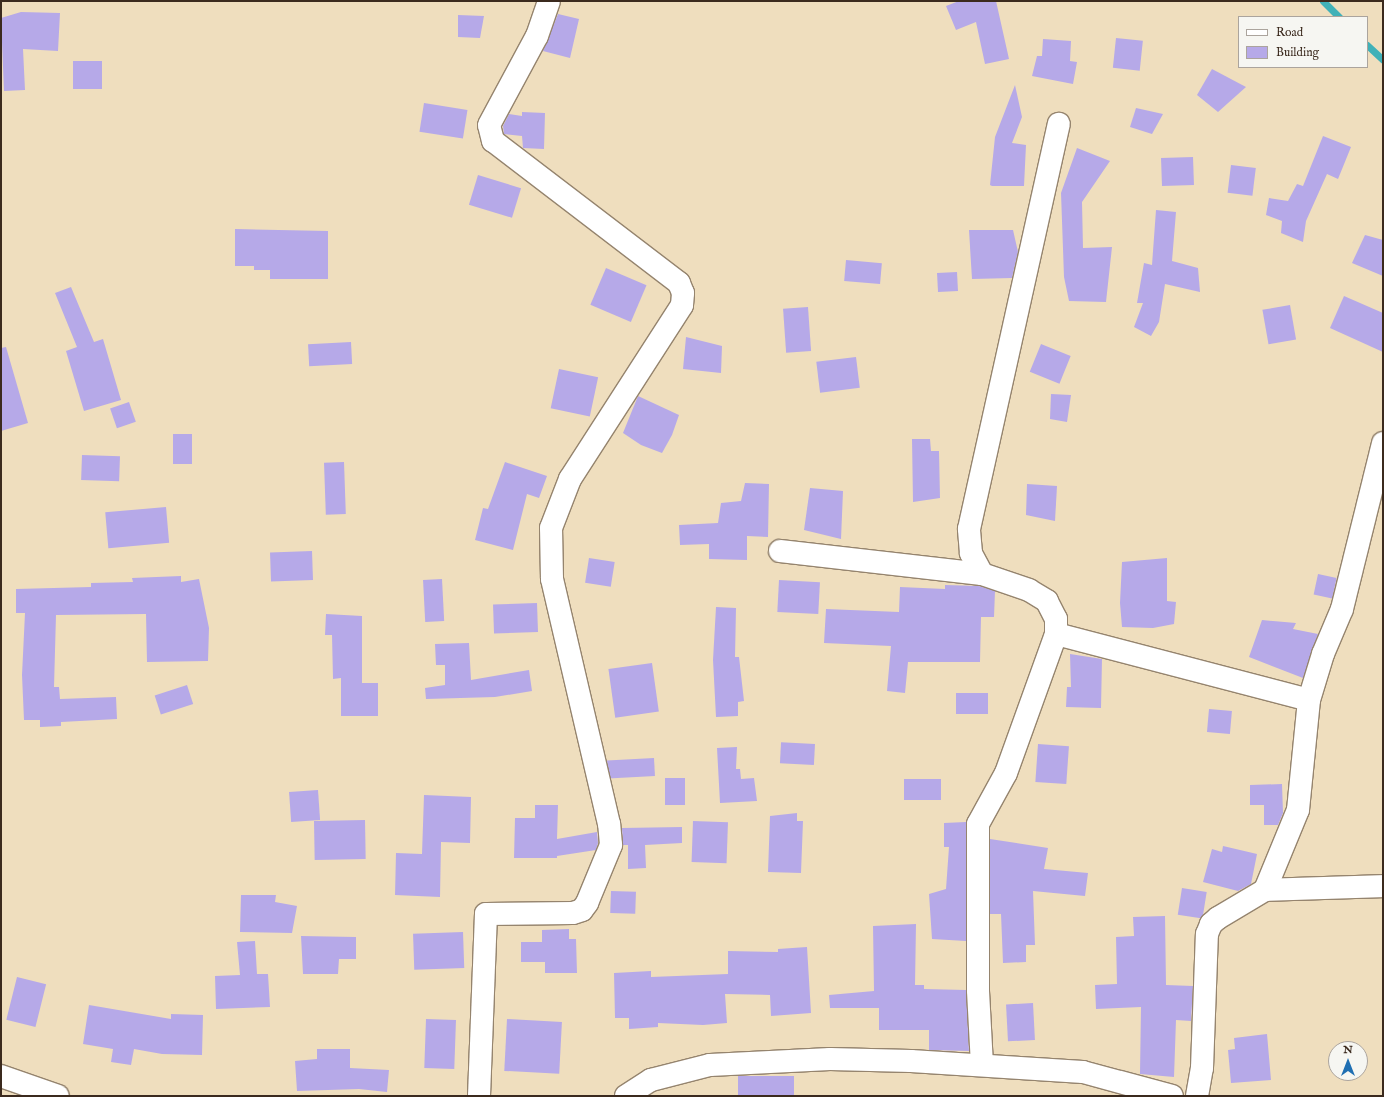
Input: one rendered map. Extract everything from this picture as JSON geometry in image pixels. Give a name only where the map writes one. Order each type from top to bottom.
[{"type":"street","points":[[479,1096],[486,914],[573,913],[582,910],[587,903],[610,845],[609,824],[552,579],[551,528],[570,480],[682,305],[679,283],[493,141],[489,133],[489,125],[537,36],[549,1]]},
{"type":"street","points":[[982,574],[971,553],[969,529],[1058,124]]},
{"type":"street","points":[[1265,890],[1298,810],[1309,700],[1320,660],[1342,609],[1383,443]]},
{"type":"street","points":[[780,551],[982,574],[1029,590],[1047,601],[1056,619],[1056,634],[1006,773],[978,824],[978,990],[982,1065]]},
{"type":"street","points":[[1056,634],[1309,700]]},
{"type":"street","points":[[1196,1096],[1202,1068],[1206,934],[1211,924],[1218,918],[1265,890],[1383,886]]},
{"type":"street","points":[[626,1096],[651,1080],[710,1065],[830,1059],[982,1065],[1083,1072],[1172,1096]]},
{"type":"street","points":[[1,1076],[58,1096]]},
{"type":"building","points":[[959,1],[996,1],[1009,59],[985,64],[976,22],[956,30],[946,6]]},
{"type":"building","points":[[21,12],[60,13],[58,51],[23,49],[25,90],[4,91],[1,18]]},
{"type":"building","points":[[558,14],[579,19],[570,58],[543,51]]},
{"type":"building","points":[[458,15],[484,16],[480,38],[458,37]]},
{"type":"building","points":[[1116,38],[1143,41],[1140,71],[1113,68]]},
{"type":"building","points":[[1043,39],[1071,41],[1070,61],[1077,62],[1073,84],[1032,76],[1037,56],[1042,56]]},
{"type":"building","points":[[73,61],[102,61],[102,89],[73,89]]},
{"type":"building","points":[[1212,69],[1246,87],[1218,112],[1197,95]]},
{"type":"building","points":[[1015,85],[1022,117],[1012,143],[1026,145],[1024,186],[992,186],[990,185],[995,137]]},
{"type":"building","points":[[424,103],[467,110],[463,139],[419,132]]},
{"type":"building","points":[[1136,108],[1163,114],[1152,134],[1130,127]]},
{"type":"building","points":[[522,112],[545,113],[544,149],[523,148],[522,136],[504,134],[503,126],[509,114],[522,116]]},
{"type":"building","points":[[1323,136],[1351,147],[1338,179],[1327,174],[1306,221],[1303,242],[1281,233],[1282,221],[1266,215],[1269,198],[1288,201],[1297,184],[1303,186]]},
{"type":"building","points":[[1077,148],[1110,161],[1082,202],[1083,248],[1112,247],[1106,302],[1069,301],[1064,277],[1061,193]]},
{"type":"building","points":[[1193,157],[1194,185],[1162,186],[1161,158]]},
{"type":"building","points":[[1231,165],[1256,168],[1252,196],[1228,193]]},
{"type":"building","points":[[478,175],[521,188],[512,218],[469,205]]},
{"type":"building","points":[[1156,210],[1176,212],[1172,261],[1198,268],[1200,292],[1165,284],[1159,322],[1151,336],[1134,327],[1143,303],[1137,303],[1144,263],[1152,265]]},
{"type":"building","points":[[235,229],[328,231],[328,279],[270,279],[270,270],[254,270],[254,266],[235,266]]},
{"type":"building","points":[[969,230],[1013,230],[1018,252],[1012,278],[972,279]]},
{"type":"building","points":[[1365,235],[1383,240],[1383,276],[1352,263]]},
{"type":"building","points":[[846,260],[882,263],[880,284],[844,281]]},
{"type":"building","points":[[606,268],[647,285],[631,322],[590,305]]},
{"type":"building","points":[[957,272],[958,291],[938,292],[937,273]]},
{"type":"building","points":[[71,287],[94,342],[103,339],[121,400],[84,411],[66,351],[77,347],[55,293]]},
{"type":"building","points":[[1344,296],[1383,313],[1383,352],[1330,328]]},
{"type":"building","points":[[1290,305],[1296,339],[1269,344],[1262,310]]},
{"type":"building","points":[[808,307],[811,351],[786,353],[783,309]]},
{"type":"building","points":[[686,337],[722,346],[721,373],[683,369]]},
{"type":"building","points":[[351,342],[352,364],[309,366],[308,344]]},
{"type":"building","points":[[1041,344],[1071,356],[1059,384],[1030,372]]},
{"type":"building","points":[[6,347],[28,423],[1,431],[1,348]]},
{"type":"building","points":[[856,357],[860,388],[820,393],[816,362]]},
{"type":"building","points":[[559,369],[598,377],[590,416],[551,408]]},
{"type":"building","points":[[1051,394],[1071,395],[1067,422],[1050,419]]},
{"type":"building","points":[[638,396],[679,415],[672,435],[662,453],[641,445],[623,433]]},
{"type":"building","points":[[129,402],[136,422],[117,428],[110,409]]},
{"type":"building","points":[[173,434],[192,434],[192,464],[173,464]]},
{"type":"building","points":[[912,439],[930,439],[931,451],[939,451],[940,498],[913,502]]},
{"type":"building","points":[[82,455],[120,456],[119,481],[81,480]]},
{"type":"building","points":[[344,462],[346,514],[326,515],[324,463]]},
{"type":"building","points":[[505,462],[547,476],[539,498],[527,494],[513,550],[475,540],[483,508],[488,509]]},
{"type":"building","points":[[745,483],[769,484],[768,537],[747,536],[747,560],[709,559],[709,544],[680,545],[679,525],[718,523],[721,503],[741,501]]},
{"type":"building","points":[[1027,484],[1057,486],[1055,521],[1026,515]]},
{"type":"building","points":[[810,488],[843,491],[841,539],[804,530]]},
{"type":"building","points":[[166,507],[169,543],[108,548],[105,512]]},
{"type":"building","points":[[312,551],[313,580],[271,581],[270,552]]},
{"type":"building","points":[[589,558],[615,562],[611,587],[585,583]]},
{"type":"building","points":[[1167,558],[1167,601],[1176,602],[1174,624],[1153,628],[1122,627],[1120,603],[1122,562]]},
{"type":"building","points":[[1318,574],[1337,578],[1332,598],[1314,595]]},
{"type":"building","points":[[181,576],[181,582],[199,579],[209,628],[208,661],[147,662],[146,614],[56,615],[54,687],[59,687],[60,699],[116,697],[117,719],[61,722],[61,726],[40,727],[40,720],[24,720],[22,675],[25,613],[16,613],[16,589],[91,587],[91,583],[133,582],[132,578]]},
{"type":"building","points":[[442,579],[444,621],[425,622],[423,580]]},
{"type":"building","points":[[779,580],[820,582],[818,614],[777,612]]},
{"type":"building","points":[[945,585],[979,586],[995,591],[994,617],[981,617],[980,662],[908,662],[905,693],[887,691],[891,646],[824,643],[826,609],[899,612],[900,587],[945,589]]},
{"type":"building","points":[[537,603],[538,632],[494,634],[493,605]]},
{"type":"building","points":[[716,607],[736,608],[735,657],[739,657],[744,701],[738,702],[738,716],[716,717],[713,660]]},
{"type":"building","points":[[326,614],[362,616],[362,683],[378,683],[378,716],[341,716],[341,678],[333,679],[332,635],[325,635]]},
{"type":"building","points":[[1262,620],[1296,623],[1293,629],[1318,634],[1303,678],[1249,657]]},
{"type":"building","points":[[469,643],[471,680],[529,670],[532,691],[495,697],[426,699],[425,688],[445,685],[445,665],[436,665],[435,644]]},
{"type":"building","points":[[1070,654],[1102,659],[1101,708],[1066,707],[1067,687],[1071,687]]},
{"type":"building","points":[[652,663],[659,712],[615,718],[608,669]]},
{"type":"building","points":[[187,685],[193,704],[161,715],[155,696]]},
{"type":"building","points":[[956,693],[988,693],[988,714],[956,714]]},
{"type":"building","points":[[1209,709],[1232,711],[1230,734],[1207,732]]},
{"type":"building","points":[[781,742],[815,744],[814,765],[780,763]]},
{"type":"building","points":[[1038,744],[1069,746],[1066,784],[1035,782]]},
{"type":"building","points":[[737,747],[736,769],[740,769],[741,779],[754,778],[757,801],[720,803],[717,748]]},
{"type":"building","points":[[654,758],[655,776],[608,778],[607,760]]},
{"type":"building","points":[[665,778],[685,778],[685,805],[665,805]]},
{"type":"building","points":[[904,779],[941,779],[941,800],[904,800]]},
{"type":"building","points":[[1282,784],[1283,813],[1278,825],[1264,825],[1264,805],[1250,805],[1250,785]]},
{"type":"building","points":[[318,790],[320,820],[291,822],[289,792]]},
{"type":"building","points":[[424,795],[471,797],[470,843],[441,842],[440,897],[395,895],[396,853],[422,854]]},
{"type":"building","points":[[535,805],[558,805],[557,839],[597,832],[598,843],[596,850],[557,856],[557,858],[514,858],[515,818],[535,818]]},
{"type":"building","points":[[797,813],[797,821],[803,821],[801,873],[768,872],[770,816]]},
{"type":"building","points":[[365,820],[366,859],[315,860],[314,821]]},
{"type":"building","points":[[693,821],[728,822],[727,863],[692,862]]},
{"type":"building","points":[[966,822],[966,941],[932,939],[929,894],[946,889],[949,847],[944,847],[944,823]]},
{"type":"building","points":[[682,827],[682,843],[645,845],[646,868],[628,869],[628,845],[623,845],[622,828]]},
{"type":"building","points":[[990,839],[1048,848],[1044,869],[1088,873],[1085,896],[1033,891],[1035,945],[1026,945],[1026,962],[1003,963],[1001,914],[990,914]]},
{"type":"building","points":[[1223,846],[1257,854],[1251,884],[1238,891],[1203,882],[1212,849],[1222,852]]},
{"type":"building","points":[[1182,888],[1207,892],[1202,919],[1178,915]]},
{"type":"building","points":[[611,891],[636,892],[635,914],[610,913]]},
{"type":"building","points":[[241,895],[276,895],[275,902],[297,906],[292,933],[240,932]]},
{"type":"building","points":[[1165,916],[1166,985],[1193,986],[1191,1021],[1176,1020],[1174,1077],[1140,1074],[1141,1007],[1096,1009],[1095,985],[1117,984],[1116,937],[1134,936],[1133,917]]},
{"type":"building","points":[[916,924],[915,985],[924,985],[924,989],[966,990],[969,1051],[929,1050],[929,1030],[879,1030],[879,1008],[830,1008],[829,995],[874,991],[873,926]]},
{"type":"building","points":[[569,929],[569,939],[576,939],[577,973],[545,973],[545,962],[521,962],[521,942],[542,942],[542,930]]},
{"type":"building","points":[[463,932],[464,968],[414,970],[413,934]]},
{"type":"building","points":[[301,936],[356,937],[356,959],[339,959],[338,974],[303,974]]},
{"type":"building","points":[[255,941],[257,974],[268,974],[270,1007],[216,1009],[215,976],[240,975],[237,942]]},
{"type":"building","points":[[807,947],[811,1013],[771,1016],[770,995],[725,994],[727,1023],[703,1025],[658,1023],[658,1027],[629,1029],[629,1018],[615,1018],[614,973],[651,971],[651,977],[728,974],[728,951],[778,952],[778,949]]},
{"type":"building","points":[[17,977],[46,984],[35,1027],[6,1020]]},
{"type":"building","points":[[1033,1003],[1035,1040],[1008,1041],[1006,1004]]},
{"type":"building","points":[[89,1005],[171,1019],[171,1014],[203,1015],[202,1055],[162,1054],[134,1049],[131,1065],[111,1062],[113,1049],[83,1044]]},
{"type":"building","points":[[426,1019],[456,1020],[454,1069],[424,1068]]},
{"type":"building","points":[[507,1019],[562,1022],[559,1074],[504,1071]]},
{"type":"building","points":[[1267,1034],[1271,1080],[1231,1083],[1228,1050],[1235,1049],[1234,1038]]},
{"type":"building","points":[[317,1049],[350,1049],[350,1068],[389,1070],[387,1092],[359,1089],[297,1091],[295,1061],[317,1059]]},
{"type":"building","points":[[738,1076],[794,1076],[794,1096],[738,1096]]},
{"type":"waterway","points":[[1323,1],[1338,16]]},
{"type":"waterway","points":[[1368,46],[1383,60]]}]
